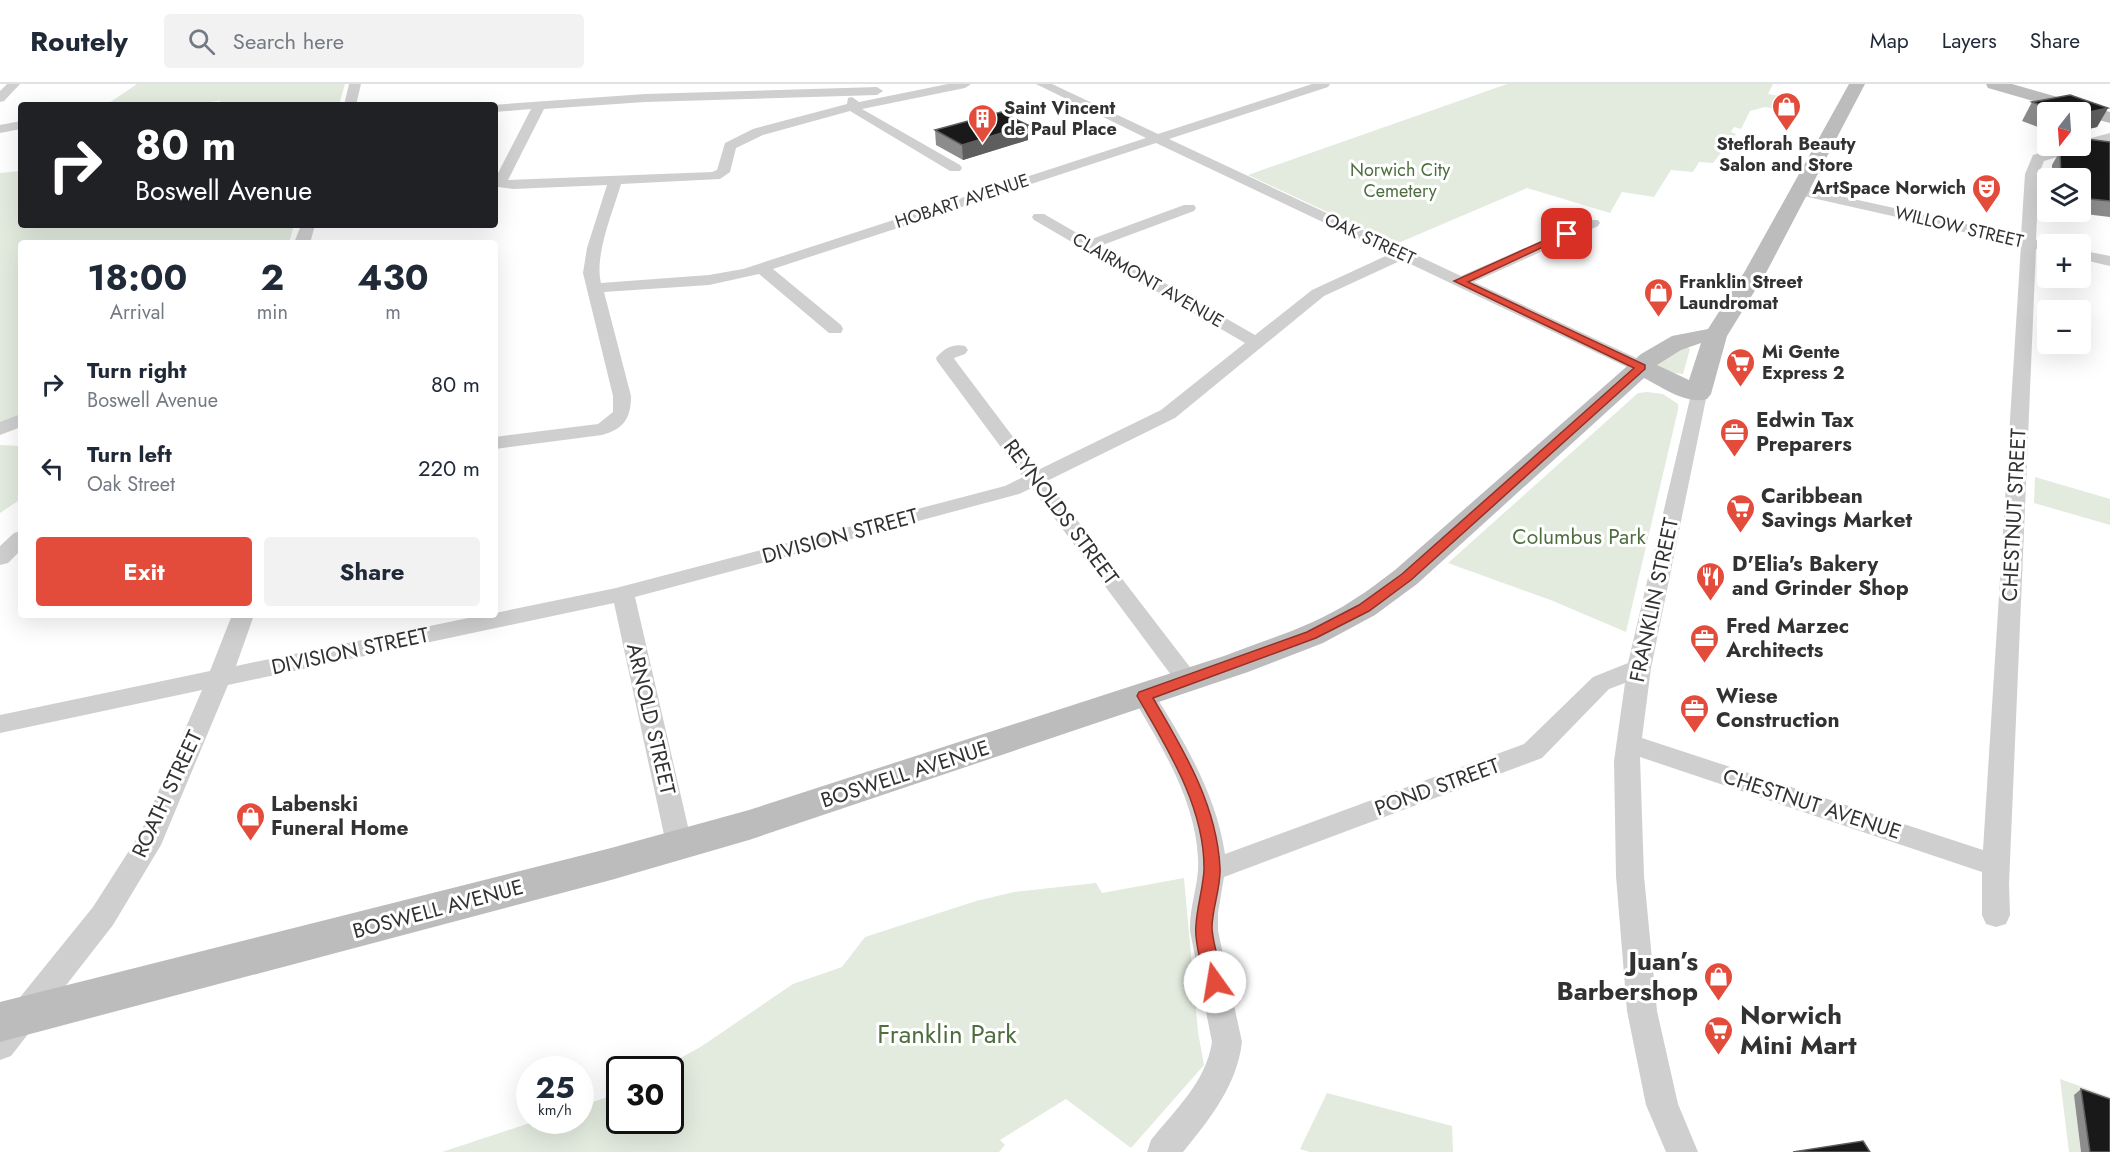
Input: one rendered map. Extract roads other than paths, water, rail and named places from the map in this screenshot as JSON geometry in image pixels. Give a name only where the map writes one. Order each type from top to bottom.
[{"type":"street","points":[[0,98],[14,84]]},
{"type":"street","points":[[351,102],[355,84]]},
{"type":"street","points":[[539,105],[501,183],[513,185],[715,176],[723,172],[728,149],[744,138],[767,129],[855,107],[964,84]]},
{"type":"street","name":"OAK STREET","points":[[1042,84],[1698,394]]},
{"type":"street","points":[[1282,84],[1300,92]]},
{"type":"street","name":"HOBART AVENUE","points":[[594,288],[709,280],[762,267],[1324,84]]},
{"type":"street","name":"FRANKLIN STREET","points":[[1682,1152],[1662,1105],[1642,1011],[1630,876],[1628,743],[1640,668],[1698,394],[1715,336],[1756,271],[1857,84]]},
{"type":"street","points":[[1994,84],[2110,118]]},
{"type":"street","points":[[498,108],[645,98],[942,90]]},
{"type":"street","points":[[849,92],[855,107],[861,114],[955,168]]},
{"type":"street","points":[[0,129],[18,126]]},
{"type":"street","name":"CHESTNUT STREET","points":[[2091,142],[2110,137]]},
{"type":"street","name":"CHESTNUT STREET","points":[[2037,234],[2032,174],[2035,161],[2042,156]]},
{"type":"street","points":[[498,443],[602,429],[620,417],[623,409],[622,396],[591,273],[615,181]]},
{"type":"street","name":"WILLOW STREET","points":[[1799,191],[2037,245]]},
{"type":"street","points":[[1088,245],[1189,208]]},
{"type":"street","name":"CLAIRMONT AVENUE","points":[[1039,217],[1257,343]]},
{"type":"street","points":[[1459,281],[1472,278],[1593,223]]},
{"type":"street","name":"DIVISION STREET","points":[[0,724],[623,594],[1005,492],[1168,414],[1318,293],[1403,254]]},
{"type":"street","points":[[2091,257],[2110,261]]},
{"type":"street","name":"CHESTNUT STREET","points":[[1996,915],[1996,864],[2037,260]]},
{"type":"street","points":[[762,267],[835,329]]},
{"type":"street","name":"BOSWELL AVENUE","points":[[11,1020],[679,844],[855,791],[1144,696],[1312,635],[1364,608],[1406,577],[1641,367],[1678,341],[1697,336],[1715,336]]},
{"type":"street","name":"REYNOLDS STREET","points":[[959,350],[945,356],[946,361],[1188,681]]},
{"type":"street","points":[[0,429],[18,421]]},
{"type":"street","points":[[0,558],[18,541]]},
{"type":"street","name":"ARNOLD STREET","points":[[623,594],[679,844]]},
{"type":"street","name":"ROATH STREET","points":[[0,1046],[11,1020],[103,916],[152,837],[219,679],[242,618]]},
{"type":"street","name":"POND STREET","points":[[1212,870],[1533,751],[1601,683],[1640,668]]},
{"type":"street","points":[[1144,696],[1182,762],[1191,783],[1210,849],[1212,870],[1204,928],[1224,1025],[1226,1060],[1217,1079],[1163,1152]]},
{"type":"street","name":"CHESTNUT AVENUE","points":[[1628,743],[1996,864]]},
{"type":"place","name":"Steflorah Beauty Salon and Store","points":[[1786,132]]},
{"type":"place","name":"Saint Vincent de Paul Place","points":[[983,144]]},
{"type":"place","name":"ArtSpace Norwich","points":[[1987,214]]},
{"type":"place","name":"Franklin Street Laundromat","points":[[1658,318]]},
{"type":"place","name":"Mi Gente Express 2","points":[[1741,388]]},
{"type":"place","name":"Edwin Tax Preparers","points":[[1735,458]]},
{"type":"place","name":"Caribbean Savings Market","points":[[1740,534]]},
{"type":"place","name":"D'Elia's Bakery and Grinder Shop","points":[[1711,602]]},
{"type":"place","name":"Fred Marzec Architects","points":[[1705,664]]},
{"type":"place","name":"Wiese Construction","points":[[1695,734]]},
{"type":"place","name":"Labenski Funeral Home","points":[[250,842]]},
{"type":"place","name":"Juan’s Barbershop","points":[[1719,1002]]},
{"type":"place","name":"Norwich Mini Mart","points":[[1719,1056]]},
{"type":"park label","name":"Norwich City Cemetery","points":[[1400,180]]},
{"type":"park label","name":"Columbus Park","points":[[1579,537]]},
{"type":"park label","name":"Franklin Park","points":[[947,1034]]}]
